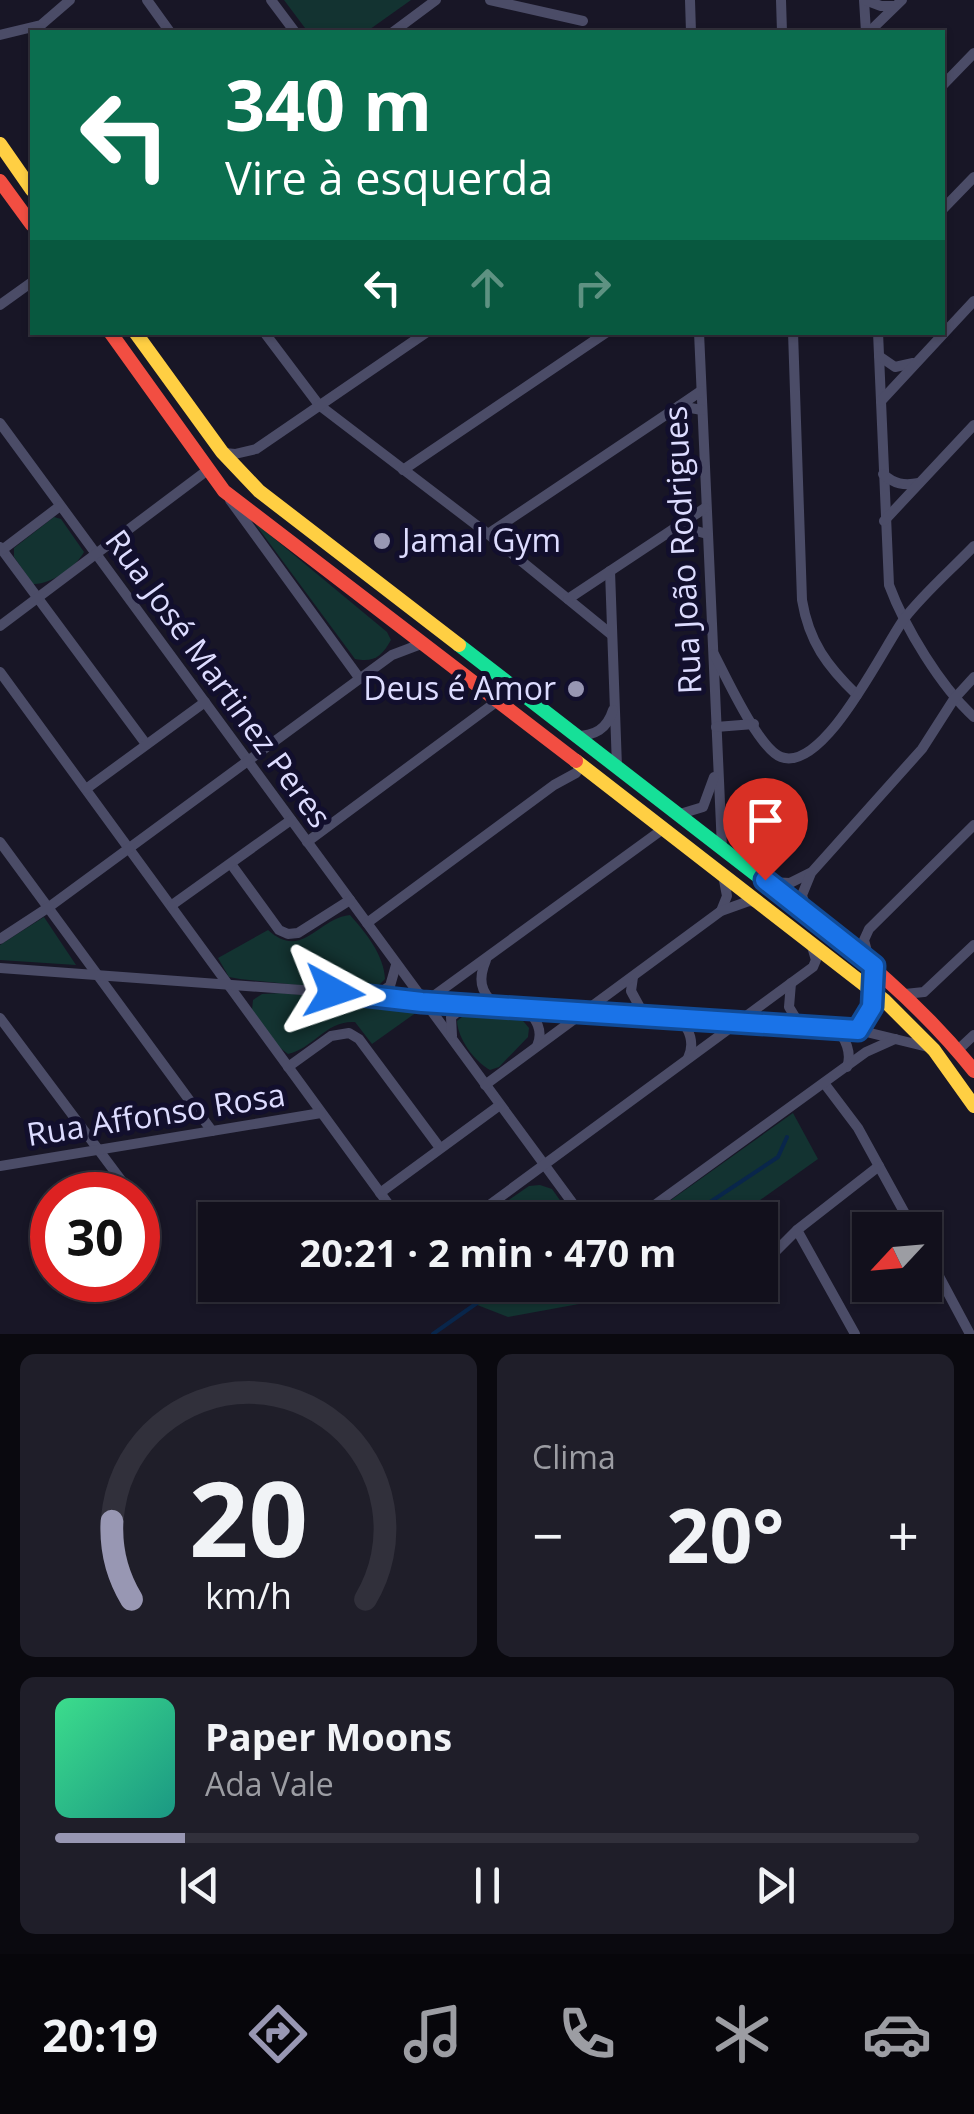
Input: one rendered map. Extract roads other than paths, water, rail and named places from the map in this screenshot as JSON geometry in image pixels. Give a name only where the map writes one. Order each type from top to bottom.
[{"type":"main road","points":[[0,144],[30,187]]},
{"type":"main road","points":[[0,180],[30,223]]},
{"type":"main road","points":[[112,335],[224,490],[874,992],[949,1066],[974,1106]]},
{"type":"main road","points":[[137,335],[246,479],[872,964],[928,1017],[974,1071]]},
{"type":"main road","points":[[396,598],[407,618],[403,630]]},
{"type":"main road","points":[[579,739],[580,766]]},
{"type":"main road","points":[[663,829],[674,824],[684,827],[746,873],[766,881]]},
{"type":"main road","points":[[872,964],[874,992]]},
{"type":"street","points":[[44,29],[70,0]]},
{"type":"street","points":[[147,0],[169,30]]},
{"type":"street","points":[[271,0],[294,30]]},
{"type":"street","points":[[396,30],[436,0]]},
{"type":"street","points":[[490,0],[583,21]]},
{"type":"street","points":[[690,0],[691,30]]},
{"type":"street","points":[[781,0],[782,30]]},
{"type":"street","points":[[868,30],[865,0],[881,6],[899,3]]},
{"type":"street","points":[[870,30],[899,3]]},
{"type":"street","points":[[408,22],[414,30]]},
{"type":"street","points":[[0,35],[30,31]]},
{"type":"street","points":[[945,83],[974,53]]},
{"type":"street","points":[[945,207],[974,177]]},
{"type":"street","points":[[0,305],[30,283]]},
{"type":"street","points":[[945,332],[974,301]]},
{"type":"street","points":[[266,335],[319,405],[612,635]]},
{"type":"street","points":[[222,452],[234,454],[256,449],[423,335]]},
{"type":"street","points":[[403,470],[603,335]]},
{"type":"street","name":"Rua João Rodrigues","points":[[699,335],[722,848]]},
{"type":"street","points":[[793,335],[802,600],[806,620],[828,666],[857,695]]},
{"type":"street","points":[[878,335],[889,585],[954,699],[974,718]]},
{"type":"street","points":[[880,402],[942,335]]},
{"type":"street","points":[[879,356],[896,367],[918,360]]},
{"type":"street","points":[[488,534],[701,391]]},
{"type":"street","points":[[678,406],[702,410]]},
{"type":"street","name":"Rua José Martinez Peres","points":[[0,424],[572,1202]]},
{"type":"street","points":[[884,521],[974,425]]},
{"type":"street","points":[[246,479],[256,449]]},
{"type":"street","points":[[0,626],[209,469]]},
{"type":"street","points":[[883,474],[908,486],[920,482]]},
{"type":"street","points":[[224,490],[242,521],[360,678]]},
{"type":"street","points":[[60,506],[1,548],[146,744]]},
{"type":"street","points":[[568,599],[705,508]]},
{"type":"street","points":[[678,526],[706,534]]},
{"type":"street","points":[[712,652],[776,754],[794,759],[806,755],[857,695],[905,618],[974,546]]},
{"type":"street","points":[[610,572],[617,766]]},
{"type":"street","points":[[392,655],[403,630]]},
{"type":"street","points":[[0,939],[392,655],[421,644]]},
{"type":"street","points":[[0,672],[387,1202]]},
{"type":"street","points":[[808,915],[802,895],[811,873],[922,749],[954,699],[974,677]]},
{"type":"street","points":[[86,789],[204,702]]},
{"type":"street","points":[[307,842],[496,702]]},
{"type":"street","points":[[579,739],[602,729],[615,704]]},
{"type":"street","points":[[716,727],[754,724]]},
{"type":"street","points":[[560,782],[565,770],[563,753]]},
{"type":"street","points":[[366,923],[580,766]]},
{"type":"street","name":"Rua João Rodrigues","points":[[680,814],[703,807],[717,766]]},
{"type":"street","points":[[560,782],[593,777]]},
{"type":"street","points":[[172,906],[292,820]]},
{"type":"street","points":[[872,964],[865,946],[866,934],[974,825]]},
{"type":"street","points":[[422,1002],[440,994],[663,829]]},
{"type":"street","points":[[0,842],[212,1131]]},
{"type":"street","points":[[231,864],[279,930],[288,934],[298,933],[350,900]]},
{"type":"street","points":[[766,881],[790,883],[811,873]]},
{"type":"street","points":[[721,911],[728,896],[722,875]]},
{"type":"street","points":[[485,1085],[721,911],[748,901],[757,902]]},
{"type":"street","points":[[495,1202],[792,984],[815,964],[810,942]]},
{"type":"street","points":[[904,994],[918,994],[935,984],[974,945]]},
{"type":"street","points":[[487,959],[481,984],[495,1005]]},
{"type":"street","points":[[199,982],[210,974],[210,962]]},
{"type":"street","points":[[370,995],[388,990],[396,964]]},
{"type":"street","points":[[2,968],[422,1002],[858,1030],[933,1048]]},
{"type":"street","points":[[633,976],[631,991],[644,1015]]},
{"type":"street","points":[[792,984],[789,1007],[800,1026]]},
{"type":"street","points":[[928,1017],[935,984]]},
{"type":"street","points":[[858,1030],[868,1018],[874,992]]},
{"type":"street","points":[[454,1041],[452,1017],[467,1004]]},
{"type":"street","points":[[525,1008],[538,1026],[541,1036],[537,1046]]},
{"type":"street","points":[[0,1018],[114,1172]]},
{"type":"street","points":[[679,1018],[688,1029],[692,1047],[686,1060]]},
{"type":"street","points":[[834,1028],[841,1034],[848,1053],[846,1068]]},
{"type":"street","points":[[288,1067],[330,1036],[349,1033],[359,1040],[440,1148]]},
{"type":"street","points":[[958,1049],[974,1035]]},
{"type":"street","points":[[659,1202],[874,1047],[898,1038]]},
{"type":"street","points":[[824,1084],[858,1128],[904,1212]]},
{"type":"street","points":[[380,1193],[500,1105]]},
{"type":"street","name":"Rua Affonso Rosa","points":[[0,1166],[321,1113]]},
{"type":"street","points":[[778,1248],[879,1166]]},
{"type":"street","points":[[797,1230],[855,1334]]},
{"type":"street","points":[[942,1282],[970,1334]]},
{"type":"waterway","points":[[710,1202],[778,1157],[787,1137]]},
{"type":"waterway","points":[[433,1334],[478,1302]]},
{"type":"place","name":"Jamal Gym","points":[[382,541]]},
{"type":"place","name":"Deus é Amor","points":[[576,689]]}]
